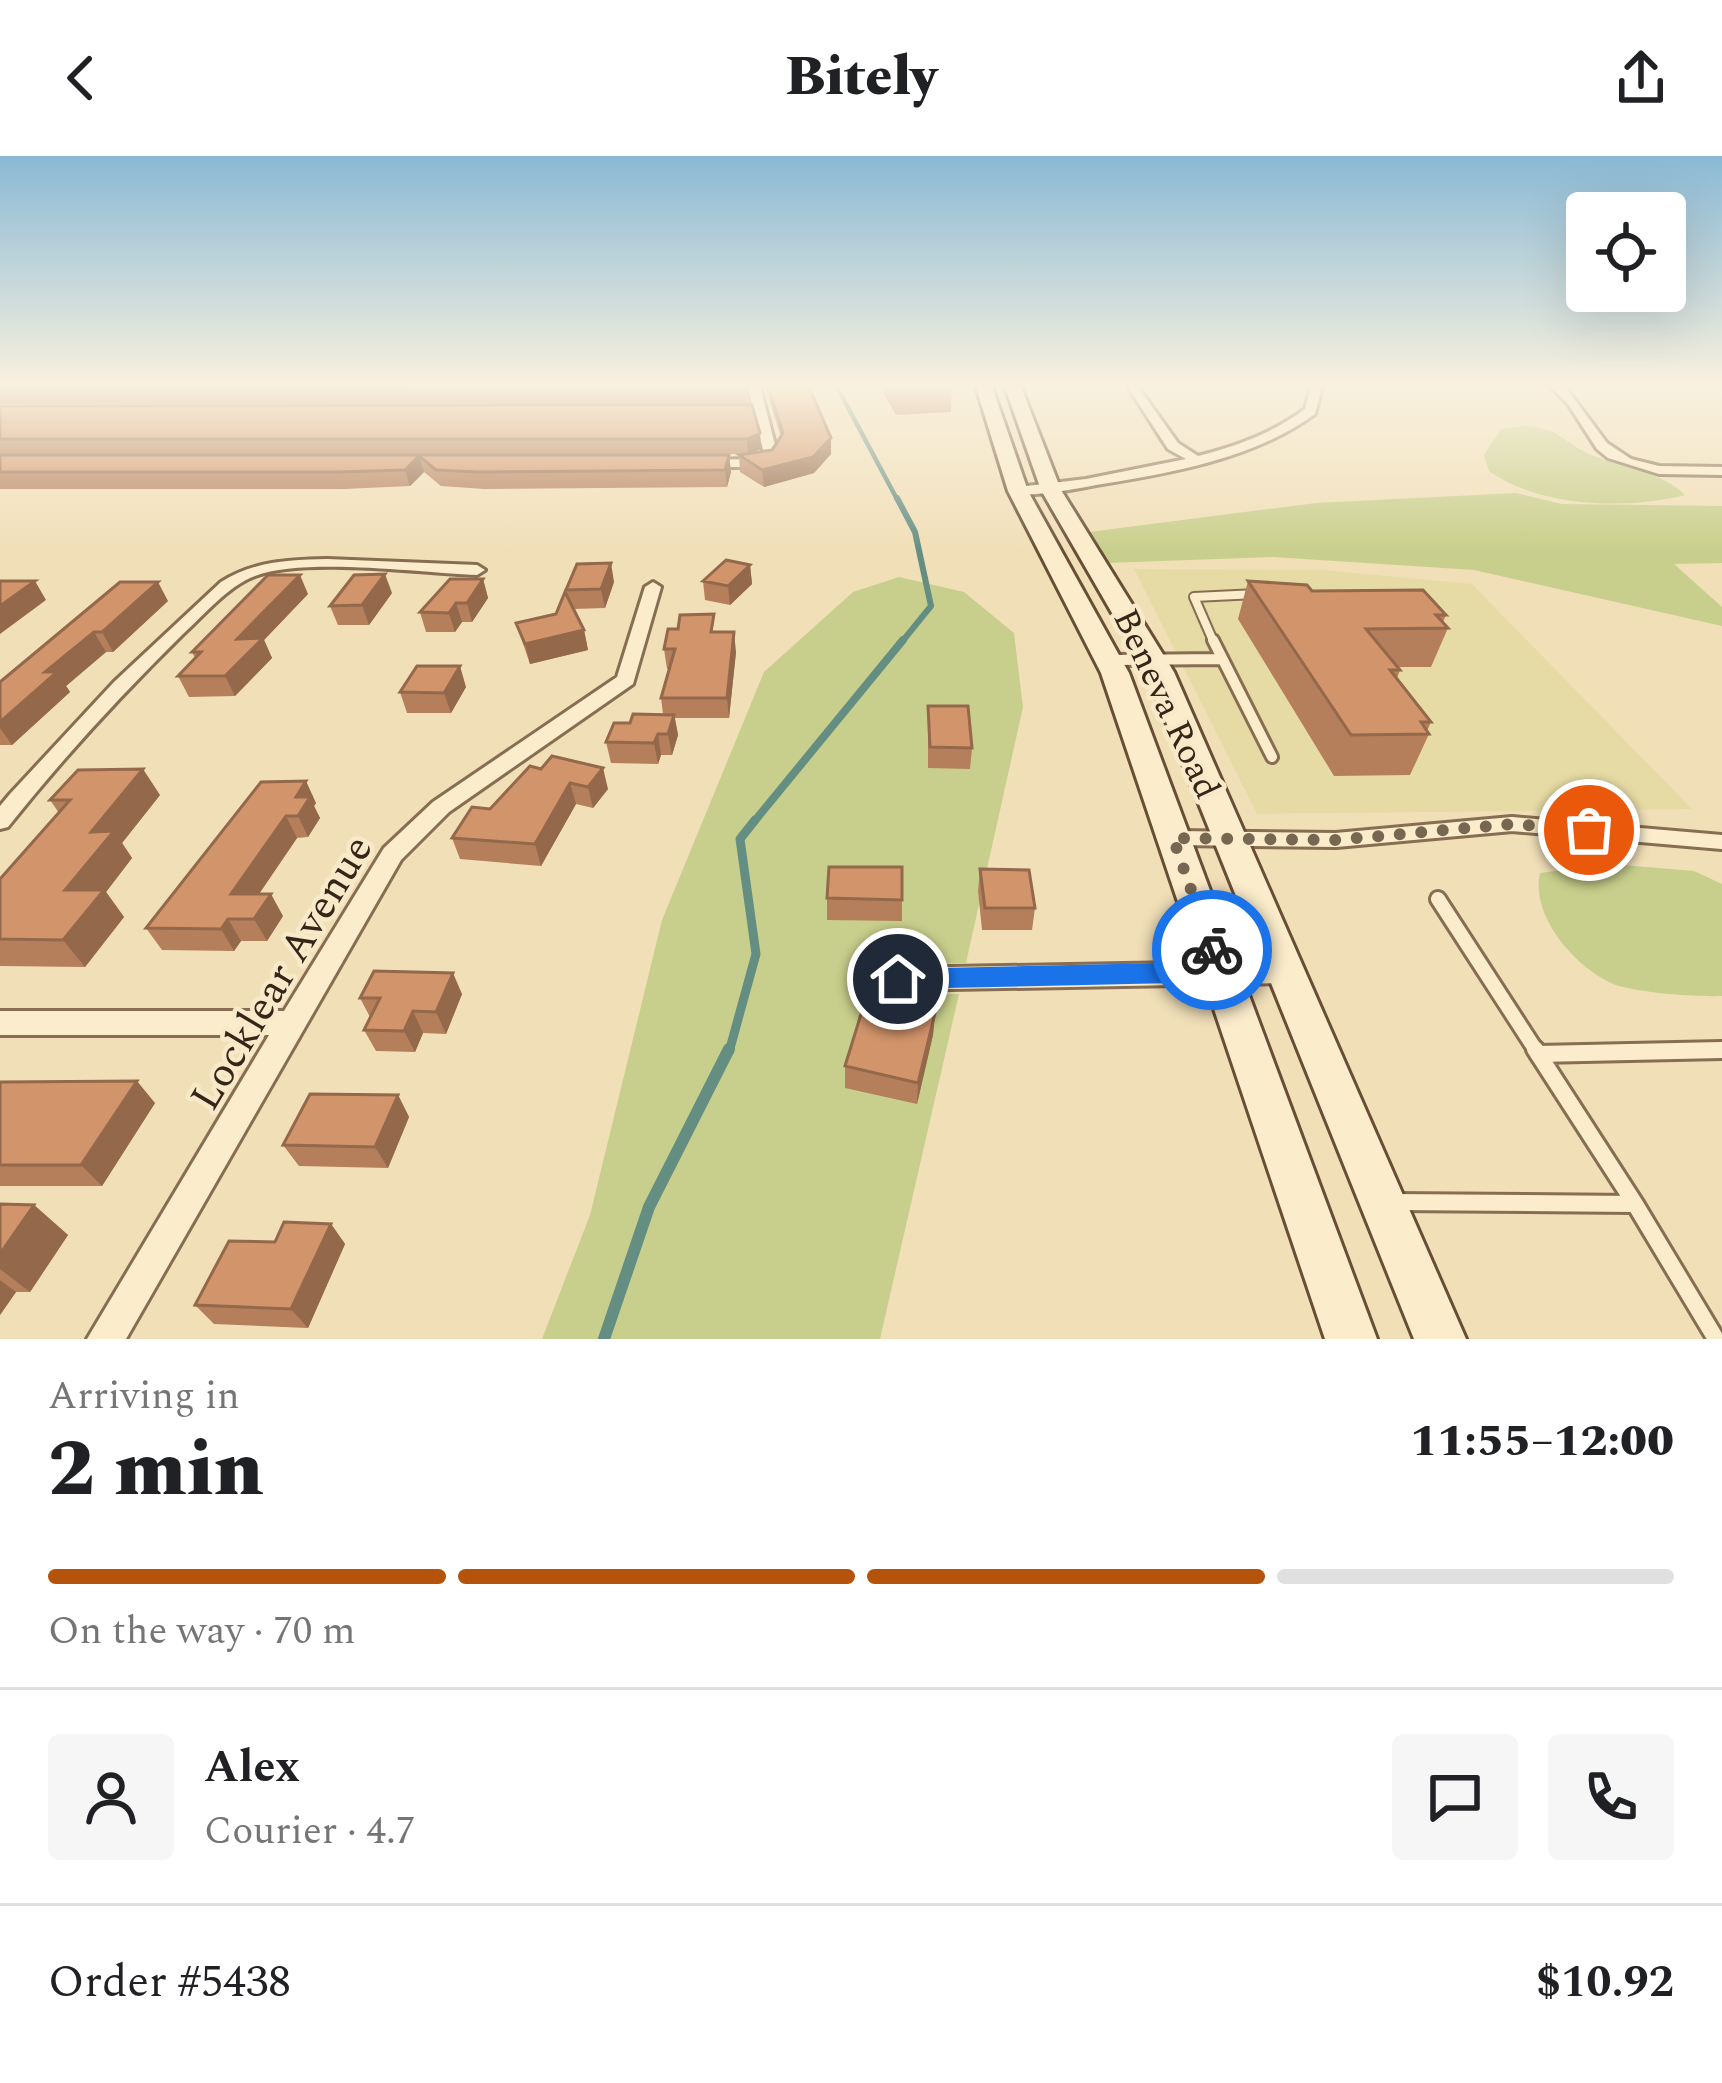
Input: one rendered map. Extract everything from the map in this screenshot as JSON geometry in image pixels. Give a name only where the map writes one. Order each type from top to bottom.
[{"type":"main road","points":[[1011,442],[1031,483]]},
{"type":"main road","points":[[1023,442],[1031,483]]},
{"type":"main road","name":"Beneva Road","points":[[1031,483],[1109,659],[1351,1339]]},
{"type":"main road","name":"Beneva Road","points":[[1031,483],[1153,659],[1440,1339]]},
{"type":"street","points":[[693,464],[766,459],[773,450],[771,442]]},
{"type":"street","points":[[1170,442],[1193,458]]},
{"type":"street","points":[[1031,483],[1193,458],[1245,442]]},
{"type":"street","points":[[1601,442],[1605,449],[1633,462],[1722,471]]},
{"type":"street","points":[[0,820],[51,758],[230,583],[275,567],[476,570]]},
{"type":"street","name":"Locklear Avenue","points":[[105,1339],[381,870],[405,838],[441,807],[626,680],[653,586]]},
{"type":"street","points":[[898,979],[1287,972]]},
{"type":"street","points":[[0,1023],[295,1023]]},
{"type":"lane","points":[[1263,594],[1217,592],[1194,597],[1272,757]]},
{"type":"lane","points":[[1109,659],[1222,659]]},
{"type":"lane","points":[[1173,838],[1336,840],[1512,824],[1722,842]]},
{"type":"lane","points":[[1438,899],[1635,1204],[1716,1339]]},
{"type":"lane","points":[[1538,1054],[1722,1050]]},
{"type":"lane","points":[[1383,1202],[1635,1204]]},
{"type":"shaded area","points":[[1134,569],[1323,570],[1472,584],[1692,809],[1257,814]]},
{"type":"green space","points":[[1492,442],[1570,442],[1587,453],[1652,475],[1685,495],[1637,503],[1558,498],[1509,483],[1489,471],[1484,455]]},
{"type":"green space","points":[[1516,493],[1562,504],[1722,506],[1722,563],[1674,564],[1722,607],[1722,626],[1474,570],[1273,557],[1107,563],[1089,532],[1316,503]]},
{"type":"green space","points":[[899,577],[964,592],[1014,633],[1023,707],[966,963],[880,965],[882,995],[959,994],[880,1339],[542,1339],[590,1215],[662,920],[764,672],[853,592]]},
{"type":"green space","points":[[1610,864],[1694,871],[1722,884],[1722,996],[1665,994],[1621,986],[1597,975],[1570,952],[1548,922],[1540,873]]},
{"type":"building","points":[[777,442],[827,442],[813,457],[762,470],[739,455],[772,450]]},
{"type":"building","points":[[0,455],[729,455],[725,470],[479,472],[436,470],[419,456],[405,470],[0,472]]},
{"type":"building","points":[[726,560],[750,565],[728,586],[703,581]]},
{"type":"building","points":[[611,563],[601,589],[566,590],[577,564]]},
{"type":"building","points":[[385,574],[362,605],[330,606],[354,575]]},
{"type":"building","points":[[268,575],[300,575],[237,639],[263,638],[225,676],[178,676],[201,652],[192,652]]},
{"type":"building","points":[[450,579],[483,579],[467,603],[456,603],[449,613],[420,612]]},
{"type":"building","points":[[0,581],[35,581],[0,606]]},
{"type":"building","points":[[1248,581],[1307,585],[1312,591],[1423,590],[1446,615],[1436,615],[1448,628],[1366,629],[1400,670],[1390,670],[1431,722],[1421,722],[1429,734],[1351,735]]},
{"type":"building","points":[[120,582],[158,582],[102,632],[94,632],[45,672],[57,672],[0,722],[0,682]]},
{"type":"building","points":[[565,592],[584,630],[525,644],[516,623],[556,614]]},
{"type":"building","points":[[714,614],[711,632],[734,632],[727,698],[661,698],[675,649],[664,649],[668,629],[678,629],[680,615]]},
{"type":"building","points":[[417,666],[460,666],[444,693],[400,692]]},
{"type":"building","points":[[928,706],[968,706],[972,748],[930,747]]},
{"type":"building","points":[[633,714],[674,715],[668,734],[658,734],[654,743],[606,742],[614,723],[630,723]]},
{"type":"building","points":[[552,756],[603,768],[588,787],[570,783],[535,844],[452,838],[472,807],[490,809],[530,766],[541,769]]},
{"type":"building","points":[[143,769],[91,832],[114,831],[65,890],[104,890],[63,940],[0,939],[0,879],[70,800],[50,800],[78,770]]},
{"type":"building","points":[[306,781],[296,797],[310,797],[298,816],[286,816],[231,894],[271,894],[254,919],[228,919],[221,929],[146,928],[261,782]]},
{"type":"building","points":[[829,867],[902,867],[902,900],[827,898]]},
{"type":"building","points":[[980,869],[1029,870],[1035,908],[985,908]]},
{"type":"building","points":[[374,971],[453,973],[436,1012],[413,1011],[404,1031],[364,1030],[380,998],[360,998]]},
{"type":"building","points":[[866,998],[935,1013],[918,1083],[845,1066]]},
{"type":"building","points":[[137,1081],[81,1165],[0,1165],[0,1082]]},
{"type":"building","points":[[310,1094],[398,1095],[375,1147],[283,1145]]},
{"type":"building","points":[[0,1204],[34,1205],[0,1254]]},
{"type":"building","points":[[284,1222],[331,1224],[291,1309],[195,1305],[229,1241],[275,1242]]},
{"type":"waterway","points":[[867,442],[898,501]]},
{"type":"waterway","points":[[897,498],[915,532],[931,606],[901,643]]},
{"type":"waterway","points":[[753,823],[903,640]]},
{"type":"waterway","points":[[729,1052],[756,954],[740,839],[755,820]]},
{"type":"waterway","points":[[604,1339],[649,1207],[729,1049]]},
{"type":"way so far","points":[[1212,950],[1173,838],[1336,840],[1512,824],[1589,830]]},
{"type":"route","points":[[898,979],[1220,972],[1212,950]]}]
